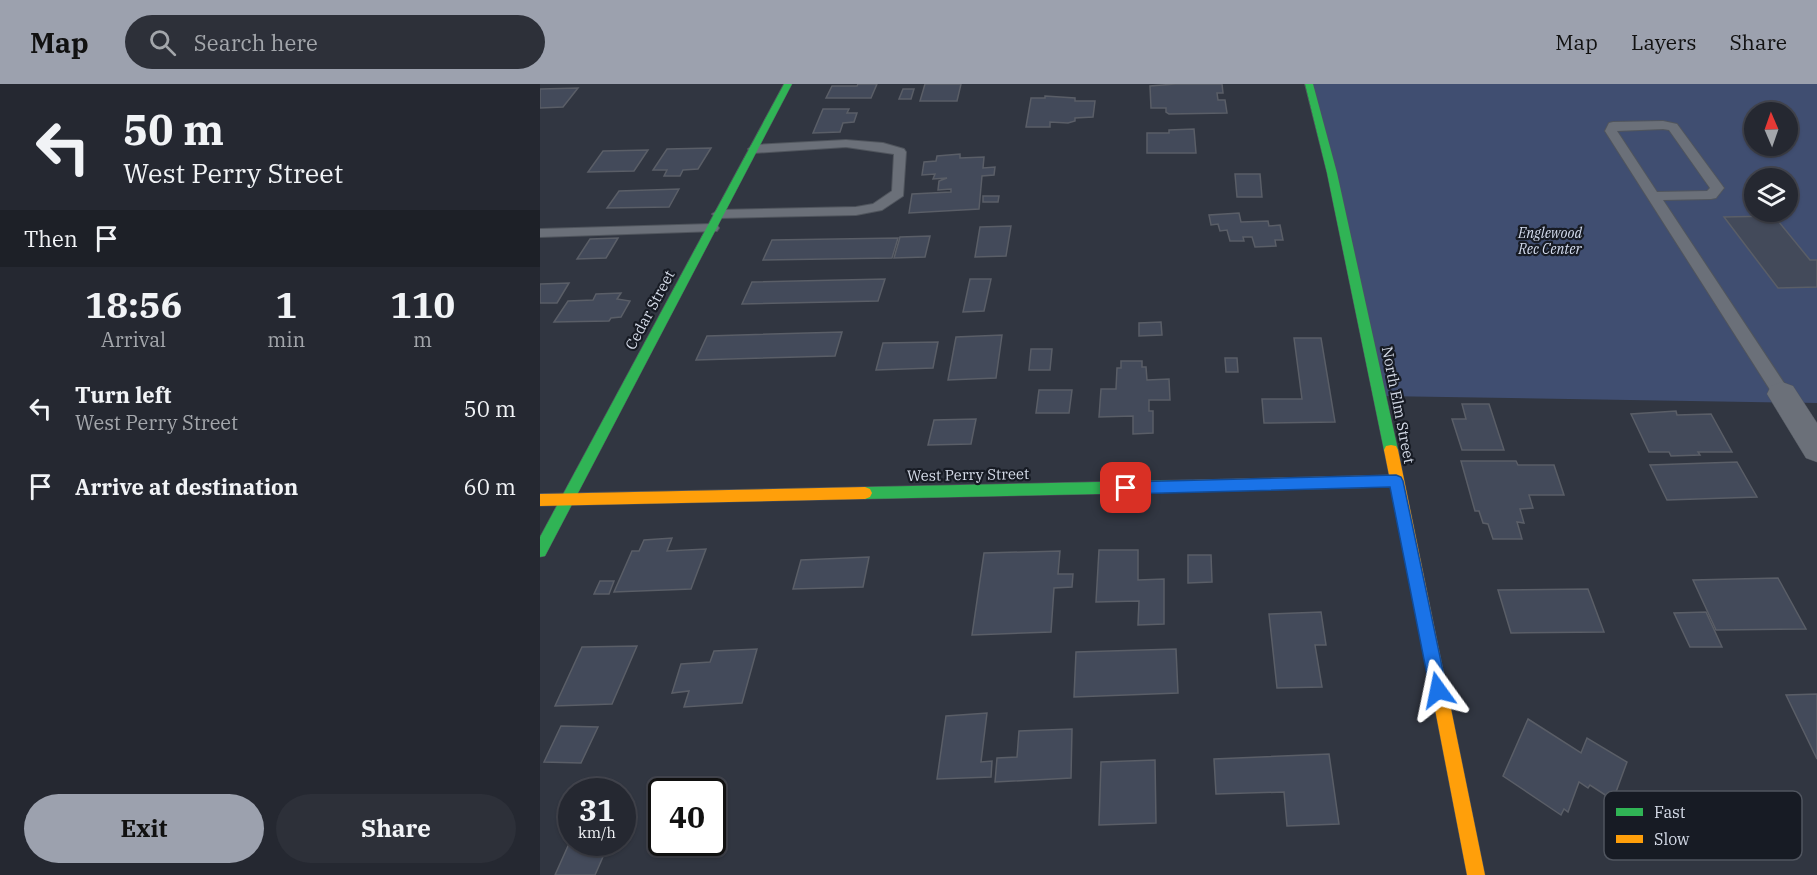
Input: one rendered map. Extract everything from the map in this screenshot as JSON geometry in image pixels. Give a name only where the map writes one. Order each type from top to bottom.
[{"type":"street","name":"Cedar Street","points":[[540,551],[788,84]]},
{"type":"street","name":"North Elm Street","points":[[1309,84],[1332,173],[1376,369],[1396,481],[1476,875]]},
{"type":"street","points":[[1782,394],[1817,449]]},
{"type":"street","name":"West Perry Street","points":[[540,500],[1396,481]]},
{"type":"lane","points":[[1654,196],[1711,195],[1717,188],[1673,127],[1663,125],[1613,126],[1611,131],[1782,394]]},
{"type":"lane","points":[[719,214],[856,211],[877,207],[897,193],[900,152],[887,147],[849,144],[754,149]]},
{"type":"lane","points":[[540,233],[712,228]]},
{"type":"green space","name":"Englewood Rec Center","points":[[1310,84],[1817,84],[1817,403],[1381,396]]},
{"type":"building","points":[[858,84],[877,84],[871,98],[826,98],[832,86],[857,86]]},
{"type":"building","points":[[925,84],[961,84],[957,101],[920,101]]},
{"type":"building","points":[[1222,84],[1223,93],[1217,93],[1218,100],[1225,100],[1227,113],[1169,114],[1166,108],[1151,108],[1150,86]]},
{"type":"building","points":[[578,88],[563,107],[540,108],[540,89]]},
{"type":"building","points":[[903,89],[914,89],[911,99],[899,99]]},
{"type":"building","points":[[1045,96],[1075,98],[1075,101],[1095,101],[1093,117],[1075,118],[1075,121],[1068,123],[1050,122],[1050,127],[1026,127],[1031,98],[1045,98]]},
{"type":"building","points":[[823,109],[849,109],[847,113],[857,113],[854,122],[843,123],[840,132],[813,133]]},
{"type":"building","points":[[1194,129],[1196,153],[1147,153],[1147,133],[1169,133],[1169,130]]},
{"type":"building","points":[[711,148],[698,169],[683,170],[680,176],[664,176],[667,170],[653,170],[667,149]]},
{"type":"building","points":[[648,150],[634,171],[588,172],[603,151]]},
{"type":"building","points":[[960,154],[960,158],[984,157],[983,168],[995,167],[994,175],[982,176],[979,209],[909,213],[912,194],[951,192],[951,189],[938,190],[939,181],[947,178],[933,179],[935,174],[922,175],[924,162],[936,161],[937,156]]},
{"type":"building","points":[[1235,174],[1260,174],[1262,197],[1237,197]]},
{"type":"building","points":[[679,189],[669,207],[607,208],[619,191]]},
{"type":"building","points":[[983,196],[999,196],[998,202],[983,202]]},
{"type":"building","points":[[1239,213],[1241,222],[1268,221],[1269,226],[1280,225],[1283,240],[1275,240],[1276,246],[1255,247],[1252,237],[1243,237],[1244,241],[1230,241],[1227,230],[1220,231],[1218,224],[1211,225],[1209,215]]},
{"type":"building","points":[[1724,217],[1744,217],[1744,222],[1779,222],[1810,260],[1817,260],[1817,287],[1778,288]]},
{"type":"building","points":[[1011,226],[1006,256],[975,257],[980,227]]},
{"type":"building","points":[[930,236],[925,257],[894,258],[900,237]]},
{"type":"building","points":[[618,238],[606,258],[577,259],[590,239]]},
{"type":"building","points":[[898,238],[892,258],[763,260],[772,240]]},
{"type":"building","points":[[885,279],[878,301],[742,304],[752,282]]},
{"type":"building","points":[[970,279],[991,279],[984,311],[963,312]]},
{"type":"building","points":[[569,283],[557,303],[540,303],[540,284]]},
{"type":"building","points":[[621,293],[617,299],[630,301],[621,317],[611,318],[609,321],[554,322],[568,301],[593,300],[596,294]]},
{"type":"building","points":[[1161,322],[1162,335],[1139,336],[1139,323]]},
{"type":"building","points":[[842,332],[835,356],[696,360],[707,336]]},
{"type":"building","points":[[1002,335],[996,378],[948,380],[956,337]]},
{"type":"building","points":[[1294,338],[1321,338],[1335,422],[1264,423],[1262,399],[1302,399]]},
{"type":"building","points":[[938,342],[933,368],[876,370],[883,343]]},
{"type":"building","points":[[1031,349],[1052,349],[1050,370],[1029,370]]},
{"type":"building","points":[[1225,358],[1237,358],[1238,372],[1226,372]]},
{"type":"building","points":[[1121,361],[1142,361],[1142,367],[1146,367],[1147,380],[1169,379],[1170,400],[1149,400],[1149,411],[1153,411],[1153,433],[1133,434],[1133,416],[1099,417],[1101,389],[1116,389],[1117,368],[1121,368]]},
{"type":"building","points":[[1039,390],[1072,390],[1069,413],[1036,413]]},
{"type":"building","points":[[1462,404],[1489,404],[1504,450],[1462,450],[1452,419],[1466,419]]},
{"type":"building","points":[[1676,411],[1677,415],[1711,414],[1732,452],[1698,452],[1700,455],[1671,456],[1669,452],[1649,452],[1631,414]]},
{"type":"building","points":[[976,419],[971,444],[928,445],[934,420]]},
{"type":"building","points":[[1461,461],[1516,461],[1518,465],[1554,465],[1564,495],[1529,495],[1533,508],[1520,509],[1524,523],[1517,522],[1522,539],[1493,539],[1488,524],[1483,523],[1479,511],[1475,511]]},
{"type":"building","points":[[1737,462],[1757,497],[1667,500],[1650,465]]},
{"type":"building","points":[[672,538],[667,551],[706,549],[691,589],[614,592],[632,551],[639,551],[644,540]]},
{"type":"building","points":[[1099,550],[1138,550],[1138,580],[1164,579],[1164,624],[1138,625],[1139,601],[1096,602]]},
{"type":"building","points":[[1060,551],[1058,574],[1073,574],[1072,587],[1054,588],[1051,632],[972,635],[984,553]]},
{"type":"building","points":[[1188,555],[1211,555],[1212,582],[1188,583]]},
{"type":"building","points":[[869,557],[863,587],[793,589],[801,560]]},
{"type":"building","points":[[1778,578],[1806,629],[1716,630],[1693,580]]},
{"type":"building","points":[[600,581],[614,581],[609,594],[594,594]]},
{"type":"building","points":[[1588,589],[1604,632],[1511,633],[1498,590]]},
{"type":"building","points":[[1321,612],[1326,645],[1315,645],[1322,687],[1277,688],[1269,614]]},
{"type":"building","points":[[1706,612],[1722,647],[1690,647],[1674,613]]},
{"type":"building","points":[[637,646],[612,704],[555,706],[582,647]]},
{"type":"building","points":[[757,649],[742,703],[684,707],[689,691],[672,693],[681,664],[710,662],[714,651]]},
{"type":"building","points":[[1176,649],[1178,693],[1074,697],[1076,652]]},
{"type":"building","points":[[1817,694],[1817,759],[1786,695]]},
{"type":"building","points":[[987,713],[981,762],[992,761],[991,777],[937,779],[946,716]]},
{"type":"building","points":[[1528,719],[1581,753],[1587,738],[1627,762],[1616,791],[1604,791],[1604,794],[1590,785],[1588,788],[1579,782],[1568,812],[1564,809],[1561,815],[1503,776]]},
{"type":"building","points":[[561,726],[598,727],[581,763],[544,762]]},
{"type":"building","points":[[1072,729],[1071,778],[995,782],[997,758],[1017,757],[1019,731]]},
{"type":"building","points":[[1329,754],[1339,824],[1287,826],[1284,792],[1216,794],[1214,759]]},
{"type":"building","points":[[1155,760],[1156,823],[1099,825],[1101,762]]},
{"type":"building","points":[[564,856],[603,856],[595,875],[555,875]]},
{"type":"traffic: fast","points":[[540,551],[788,84]]},
{"type":"traffic: fast","points":[[1309,84],[1332,173],[1391,450]]},
{"type":"traffic: fast","points":[[865,493],[1191,486]]},
{"type":"traffic: slow","points":[[1391,450],[1476,875]]},
{"type":"traffic: slow","points":[[1191,486],[1396,481]]},
{"type":"traffic: slow","points":[[540,500],[865,493]]},
{"type":"route","points":[[1126,488],[1396,481],[1438,690]]}]
